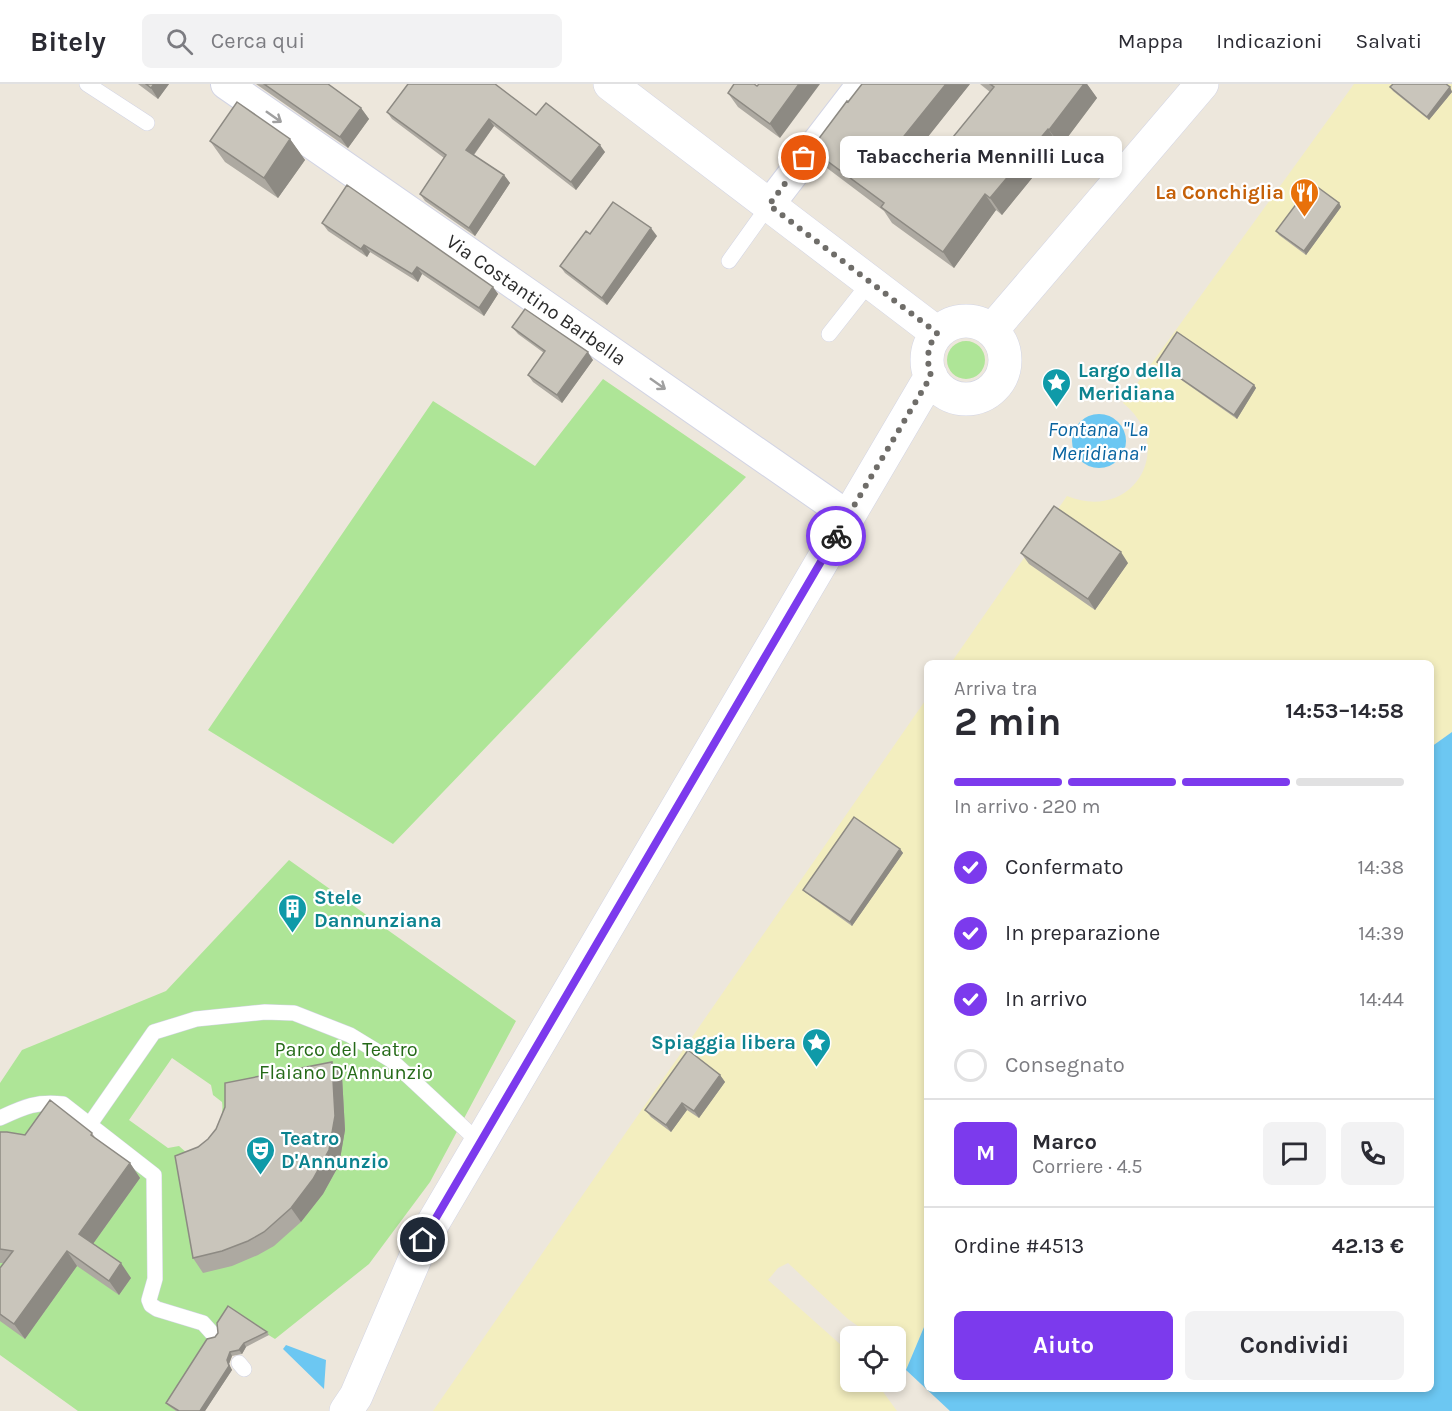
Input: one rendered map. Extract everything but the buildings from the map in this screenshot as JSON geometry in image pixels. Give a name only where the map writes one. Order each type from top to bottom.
[{"type":"street","name":"Via Costantino Barbella","points":[[226,84],[848,516]]},
{"type":"street","points":[[769,205],[862,84]]},
{"type":"street","points":[[992,330],[1203,84]]},
{"type":"street","points":[[623,88],[769,205],[937,333]]},
{"type":"street","points":[[964,320],[976,321],[992,330],[1004,347],[1005,367],[1001,379],[987,393],[968,399],[954,397],[938,387],[931,376],[927,358],[928,349],[937,333],[947,326],[964,320]]},
{"type":"street","points":[[346,1411],[356,1396],[423,1240],[931,376]]},
{"type":"lane","points":[[87,84],[147,123]]},
{"type":"lane","points":[[729,261],[769,205]]},
{"type":"lane","points":[[829,334],[870,282]]},
{"type":"lane","points":[[90,1124],[154,1032],[196,1019],[274,1012],[294,1013],[350,1035],[391,1060],[480,1143]]},
{"type":"lane","points":[[0,1118],[29,1105],[45,1102],[63,1104],[154,1175],[155,1279],[149,1300],[151,1305],[157,1309],[203,1323],[212,1333]]},
{"type":"green space","points":[[966,341],[980,346],[985,360],[980,374],[966,379],[952,374],[947,360],[952,346]]},
{"type":"green space","points":[[603,379],[746,477],[393,844],[208,730],[433,401],[535,466]]},
{"type":"green space","name":"Parco del Teatro Flaiano D'Annunzio","points":[[289,860],[516,1021],[430,1182],[369,1264],[275,1339],[246,1321],[185,1411],[78,1411],[0,1355],[0,1083],[22,1050],[166,991]],"holes":[[[172,1058],[211,1085],[213,1095],[222,1102],[221,1118],[213,1139],[200,1149],[188,1154],[179,1146],[168,1148],[129,1120]]]},
{"type":"sand","points":[[1354,84],[1452,84],[1452,732],[1434,745],[1434,660],[953,660],[1067,496],[1091,502],[1111,499],[1128,490],[1140,476],[1147,459],[1147,440],[1139,421],[1123,403]]},
{"type":"sand","points":[[924,702],[924,1327],[906,1370],[906,1326],[858,1326],[788,1263],[778,1268],[768,1280],[840,1344],[840,1392],[883,1392],[897,1411],[433,1411]]},
{"type":"water","name":"Fontana \"La Meridiana\"","points":[[1094,414],[1104,414],[1114,418],[1122,426],[1126,441],[1122,456],[1114,464],[1104,468],[1094,468],[1084,464],[1076,456],[1072,446],[1072,436],[1076,426],[1084,418]]},
{"type":"water","points":[[1452,732],[1452,1411],[950,1411],[930,1392],[1434,1392],[1434,745]]},
{"type":"water","points":[[924,1327],[924,1387],[906,1370]]},
{"type":"water","points":[[286,1345],[326,1360],[324,1389],[283,1349]]},
{"type":"way so far","points":[[804,158],[769,205],[937,333],[928,349],[927,358],[931,376],[836,536]]},
{"type":"place","name":"Tabaccheria Mennilli Luca","points":[[804,158]]},
{"type":"place","name":"La Conchiglia","points":[[1305,218]]},
{"type":"place","name":"Largo della Meridiana","points":[[1057,408]]},
{"type":"place","name":"Stele Dannunziana","points":[[293,934]]},
{"type":"place","name":"Spiaggia libera","points":[[817,1068]]},
{"type":"place","name":"Teatro D'Annunzio","points":[[260,1176]]},
{"type":"route","points":[[423,1240],[836,536]]}]
